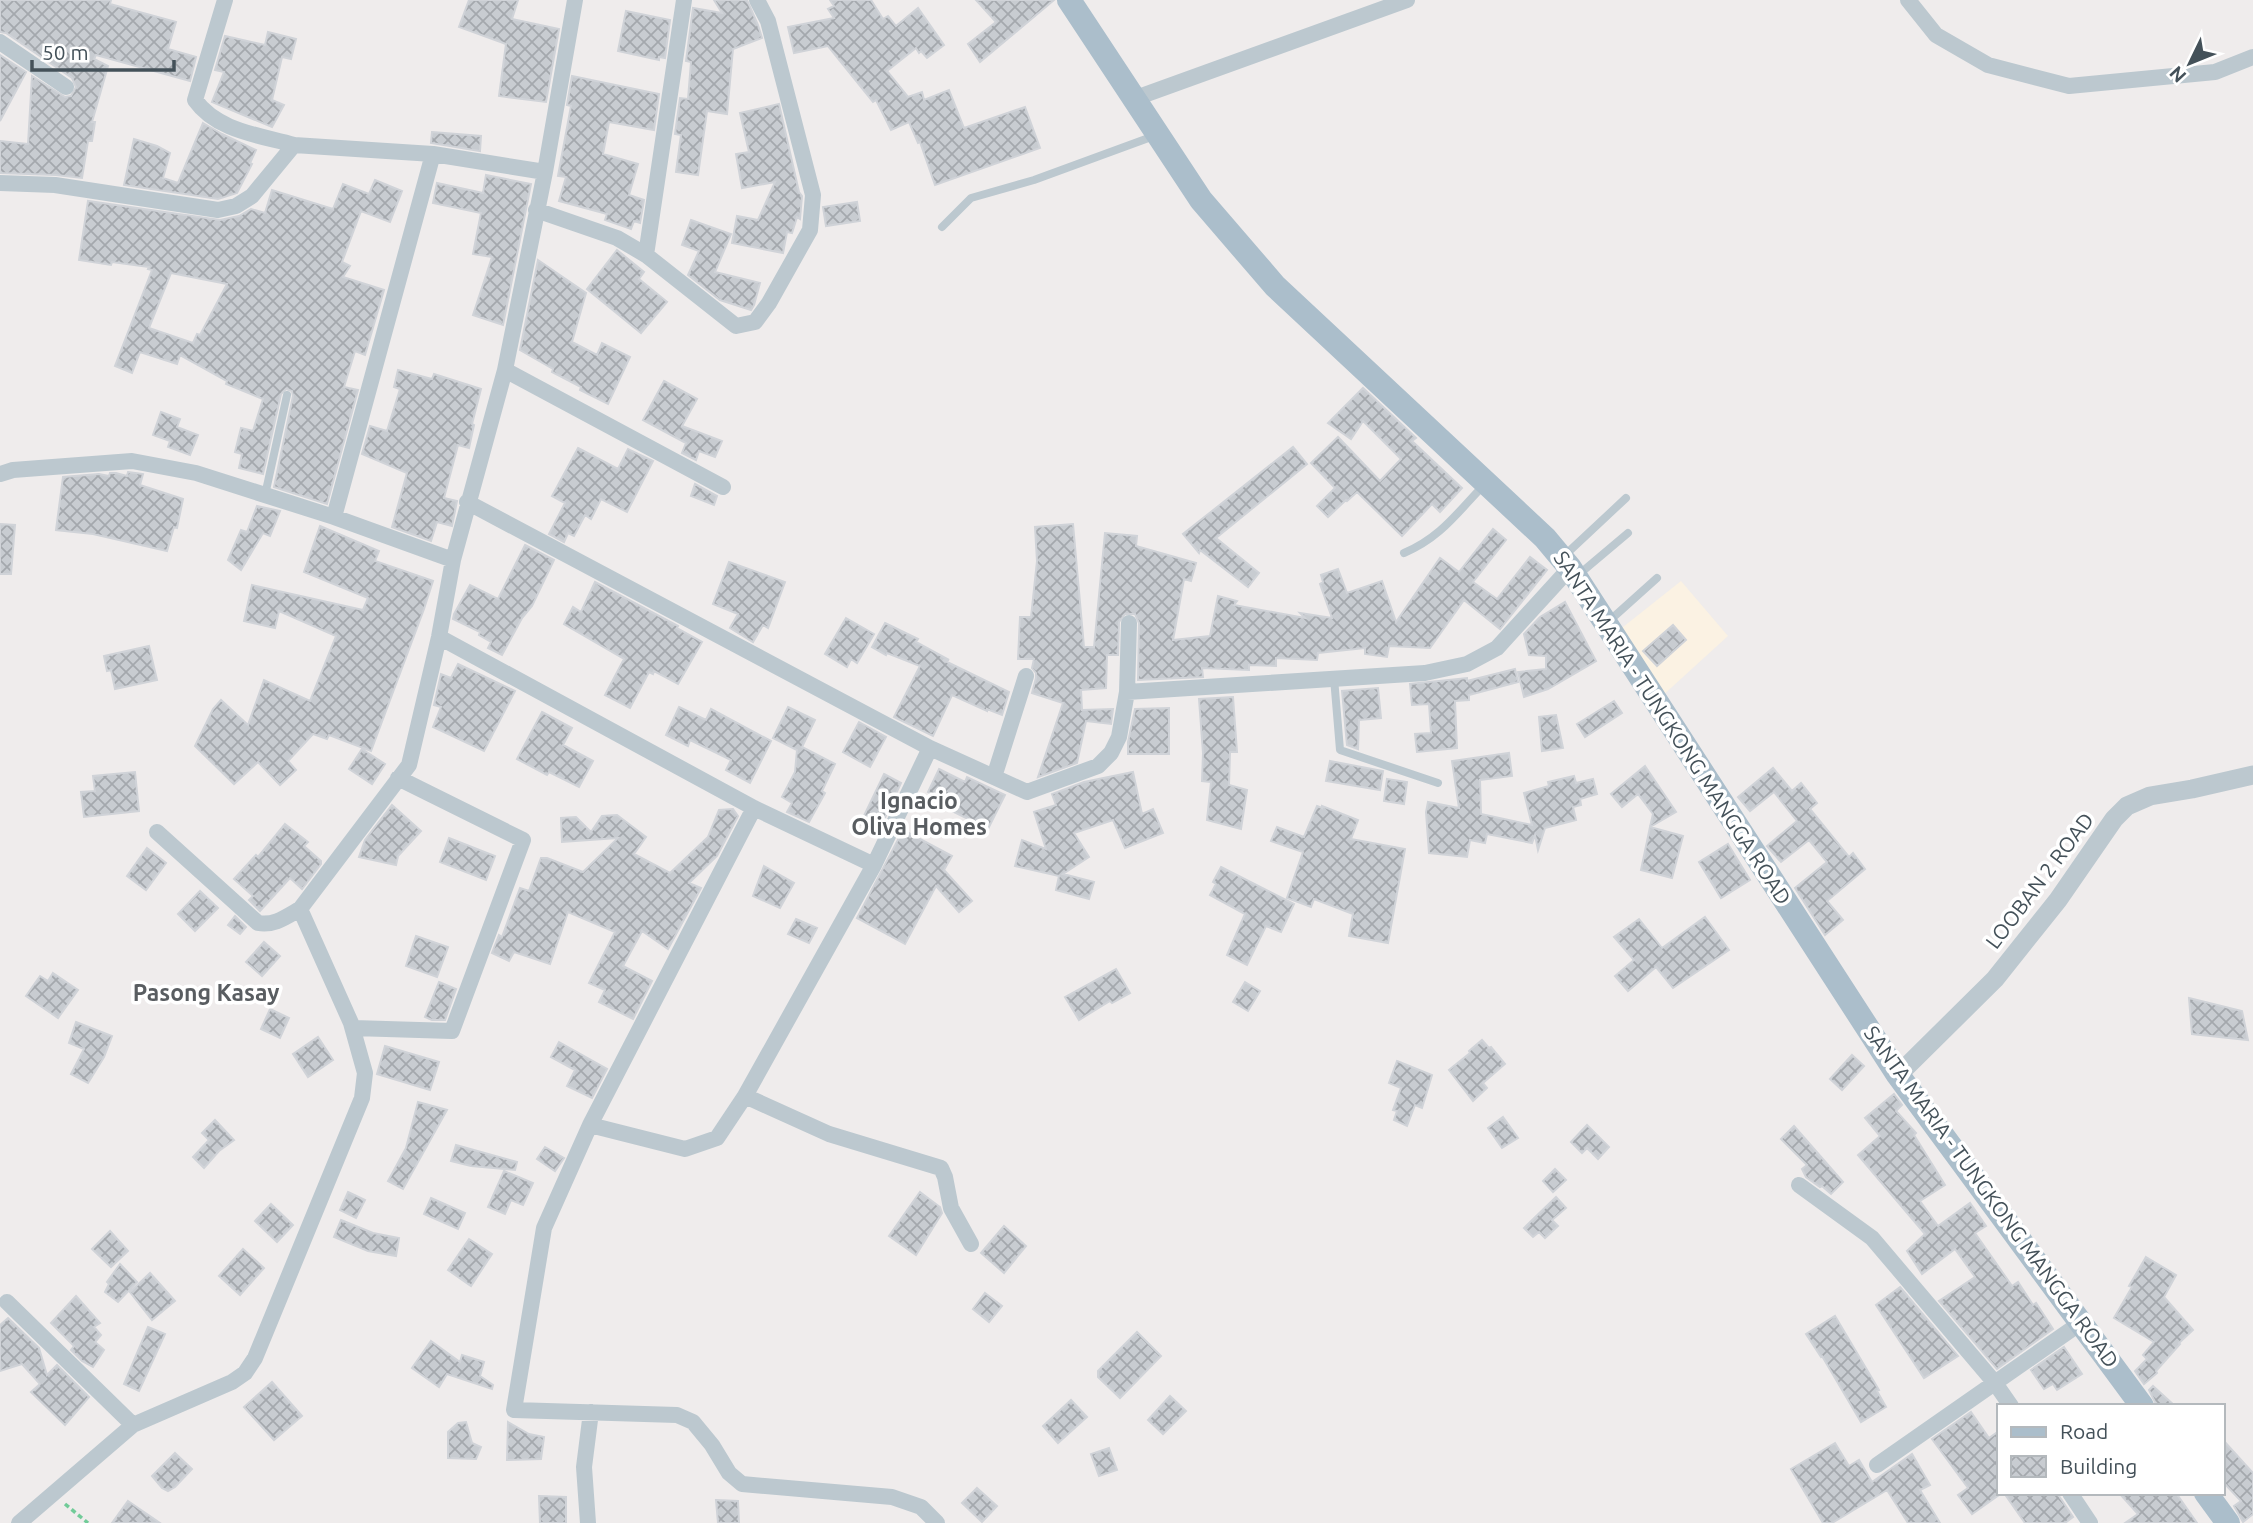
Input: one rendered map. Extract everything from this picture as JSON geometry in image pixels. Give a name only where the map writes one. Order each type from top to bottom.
[{"type":"main road","name":"SANTA MARIA - TUNGKONG MANGGA ROAD","points":[[1069,0],[1201,200],[1275,286],[1545,538],[1569,567],[1898,1075],[2141,1404]]},
{"type":"main road","points":[[2207,1495],[2228,1523]]},
{"type":"street","points":[[225,0],[195,100],[201,109],[221,124],[294,145],[433,154],[545,172]]},
{"type":"street","points":[[157,832],[258,923],[267,925],[300,909],[409,765],[467,502],[505,370],[545,172],[575,0]]},
{"type":"street","points":[[646,256],[684,0]]},
{"type":"street","points":[[536,210],[617,237],[646,256],[736,326],[755,322],[769,303],[810,230],[813,195],[768,21],[757,0]]},
{"type":"street","points":[[1133,99],[1407,0]]},
{"type":"street","points":[[1908,0],[1936,35],[1988,65],[2069,86],[2216,72],[2253,57]]},
{"type":"street","points":[[0,42],[66,87]]},
{"type":"street","points":[[0,183],[55,185],[218,210],[236,206],[252,196],[294,145]]},
{"type":"street","points":[[334,517],[433,154]]},
{"type":"street","points":[[505,370],[723,487]]},
{"type":"street","points":[[0,474],[13,470],[132,461],[196,472],[334,517],[453,560]]},
{"type":"street","points":[[467,502],[930,748],[1027,792],[1098,766],[1111,753],[1119,737],[1127,692],[1129,623]]},
{"type":"street","points":[[1127,692],[1424,673],[1467,664],[1497,648],[1569,567]]},
{"type":"street","points":[[439,637],[754,808],[874,865]]},
{"type":"street","points":[[994,777],[1026,677]]},
{"type":"street","points":[[590,1125],[685,1149],[717,1138],[745,1096],[874,865],[930,748]]},
{"type":"street","name":"LOOBAN 2 ROAD","points":[[1898,1075],[1995,979],[2058,900],[2127,806],[2150,796],[2253,775]]},
{"type":"street","points":[[353,1028],[452,1031],[523,840],[398,778]]},
{"type":"street","points":[[754,808],[590,1125],[544,1228],[514,1410],[677,1415],[693,1422],[712,1445],[729,1474],[741,1484],[892,1497],[921,1507],[937,1523]]},
{"type":"street","points":[[19,1523],[133,1425],[232,1382],[245,1373],[255,1358],[362,1098],[365,1073],[353,1028],[300,909]]},
{"type":"street","points":[[745,1096],[829,1134],[941,1168],[951,1208],[971,1244]]},
{"type":"street","points":[[1798,1185],[1872,1238],[1995,1383],[2010,1404]]},
{"type":"street","points":[[7,1302],[133,1425]]},
{"type":"street","points":[[1877,1465],[2082,1322]]},
{"type":"street","points":[[588,1523],[584,1467],[591,1412]]},
{"type":"street","points":[[2071,1495],[2090,1523]]},
{"type":"lane","points":[[942,227],[971,198],[1034,180],[1156,135]]},
{"type":"lane","points":[[265,495],[287,395]]},
{"type":"lane","points":[[1404,553],[1423,545],[1439,533],[1486,483]]},
{"type":"lane","points":[[1569,567],[1626,498]]},
{"type":"lane","points":[[1569,567],[1628,533]]},
{"type":"lane","points":[[1606,624],[1657,578]]},
{"type":"lane","points":[[1334,678],[1340,750],[1438,783]]},
{"type":"path","points":[[53,1493],[88,1523]]},
{"type":"shaded area","points":[[1681,581],[1728,636],[1660,698],[1618,631]]},
{"type":"building","points":[[0,0],[111,0],[110,4],[176,22],[168,49],[196,57],[190,81],[96,55],[94,59],[108,66],[92,122],[95,122],[92,141],[88,141],[82,178],[0,173],[0,141],[28,144],[32,76],[65,97],[71,96],[76,87],[72,78],[6,33],[0,32]]},
{"type":"building","points":[[469,0],[518,0],[512,19],[559,29],[546,102],[499,96],[506,44],[459,27]]},
{"type":"building","points":[[714,0],[747,0],[762,38],[733,49],[727,114],[707,111],[698,175],[676,172],[681,135],[675,134],[680,98],[688,99],[691,62],[686,61],[693,8],[722,13]]},
{"type":"building","points":[[830,0],[871,0],[883,19],[888,16],[896,26],[918,8],[944,45],[927,58],[916,48],[887,71],[908,97],[922,92],[924,100],[949,90],[964,128],[1025,107],[1040,148],[935,185],[920,142],[918,143],[909,122],[891,130],[876,100],[873,102],[828,46],[794,53],[788,27],[834,18],[828,9],[834,6]]},
{"type":"building","points":[[976,0],[1054,0],[980,62],[968,44],[996,22]]},
{"type":"building","points":[[626,11],[670,20],[665,58],[659,57],[659,60],[618,51]]},
{"type":"building","points":[[268,32],[296,39],[291,59],[282,57],[272,100],[284,105],[272,127],[212,102],[224,72],[215,70],[225,36],[265,45]]},
{"type":"building","points":[[0,55],[26,72],[0,121]]},
{"type":"building","points":[[572,76],[659,94],[654,130],[609,122],[603,154],[638,164],[629,195],[644,200],[640,223],[634,221],[631,229],[605,220],[607,214],[559,201],[566,177],[558,176],[571,106],[567,105]]},
{"type":"building","points":[[779,104],[802,196],[800,219],[797,217],[792,233],[787,232],[783,253],[732,243],[737,216],[758,220],[775,182],[742,188],[736,154],[749,152],[740,113]]},
{"type":"building","points":[[203,123],[256,150],[237,193],[218,199],[124,185],[134,139],[170,153],[163,178],[178,183]]},
{"type":"building","points":[[432,132],[481,136],[480,151],[431,143]]},
{"type":"building","points":[[486,175],[531,184],[503,325],[473,315],[492,257],[473,254],[481,213],[433,203],[437,183],[483,193]]},
{"type":"building","points":[[375,180],[402,191],[390,222],[361,211],[342,262],[350,266],[343,277],[384,290],[365,355],[355,351],[344,387],[358,390],[327,504],[274,487],[292,391],[286,389],[281,394],[263,474],[239,468],[242,454],[235,452],[241,428],[253,431],[263,399],[226,384],[227,381],[180,355],[177,364],[140,352],[132,373],[115,366],[152,270],[148,269],[149,267],[79,260],[88,201],[220,220],[239,216],[251,209],[265,213],[272,190],[333,209],[343,184],[369,194]],"holes":[[[171,273],[227,284],[193,343],[149,328]]]},
{"type":"building","points":[[857,202],[860,221],[826,226],[823,207]]},
{"type":"building","points":[[691,220],[731,234],[715,272],[760,283],[751,310],[720,300],[688,275],[699,251],[682,245]]},
{"type":"building","points":[[617,250],[644,272],[639,279],[667,302],[641,333],[587,289]]},
{"type":"building","points":[[538,260],[586,293],[572,342],[597,355],[602,343],[630,357],[608,404],[580,390],[581,387],[552,372],[553,369],[520,350]]},
{"type":"building","points":[[398,370],[432,379],[434,374],[481,389],[469,448],[458,445],[444,498],[457,501],[452,526],[437,522],[431,541],[392,527],[407,473],[362,454],[370,426],[387,431],[400,389],[394,387]]},
{"type":"building","points":[[664,381],[697,399],[682,426],[722,441],[715,457],[699,451],[696,460],[682,453],[686,443],[643,420]]},
{"type":"building","points":[[1363,388],[1416,438],[1412,441],[1462,488],[1440,512],[1432,504],[1402,536],[1357,492],[1328,517],[1317,506],[1335,488],[1311,463],[1338,437],[1380,481],[1401,459],[1363,421],[1351,439],[1328,423]]},
{"type":"building","points":[[161,412],[180,419],[177,427],[198,435],[190,455],[168,447],[170,441],[153,435]]},
{"type":"building","points":[[1293,447],[1307,464],[1216,538],[1259,573],[1248,587],[1200,550],[1199,553],[1183,534]]},
{"type":"building","points":[[578,448],[618,469],[628,449],[653,461],[627,512],[601,499],[591,519],[585,515],[574,536],[568,533],[564,542],[549,534],[565,503],[552,496]]},
{"type":"building","points":[[128,472],[143,474],[140,485],[183,499],[177,528],[174,527],[167,551],[93,534],[56,530],[63,477],[99,474],[109,476],[110,473],[127,476]]},
{"type":"building","points":[[695,484],[717,496],[714,505],[691,496]]},
{"type":"building","points":[[257,506],[280,511],[270,536],[263,533],[241,570],[228,560],[241,530],[247,532]]},
{"type":"building","points":[[0,524],[15,525],[11,574],[0,574]]},
{"type":"building","points":[[1073,524],[1084,647],[1094,647],[1105,533],[1137,536],[1136,546],[1196,563],[1191,581],[1184,579],[1173,640],[1210,636],[1218,596],[1237,601],[1234,605],[1305,618],[1300,613],[1332,618],[1320,584],[1323,582],[1321,575],[1338,569],[1347,593],[1382,581],[1396,622],[1440,558],[1459,572],[1493,529],[1506,540],[1473,582],[1497,599],[1530,557],[1547,570],[1500,629],[1464,600],[1430,648],[1389,646],[1387,657],[1365,654],[1365,648],[1318,653],[1317,660],[1276,658],[1276,666],[1249,665],[1249,670],[1202,668],[1203,677],[1138,680],[1139,623],[1135,614],[1125,614],[1119,622],[1118,655],[1107,655],[1106,688],[1081,690],[1082,710],[1113,709],[1111,724],[1086,721],[1077,763],[1038,777],[1063,703],[1032,693],[1036,678],[1032,668],[1034,659],[1018,659],[1020,617],[1031,617],[1037,561],[1035,527]]},
{"type":"building","points":[[320,526],[379,551],[375,561],[433,581],[424,609],[371,751],[329,735],[327,739],[313,734],[288,761],[296,770],[280,785],[258,762],[234,784],[195,746],[213,709],[221,700],[248,725],[264,680],[310,701],[336,636],[279,611],[275,628],[244,621],[252,585],[363,610],[368,598],[304,572]]},
{"type":"building","points":[[525,545],[554,560],[532,606],[522,618],[502,655],[488,648],[491,642],[479,635],[480,632],[453,619],[454,614],[470,585],[498,599]]},
{"type":"building","points":[[729,562],[785,582],[768,628],[763,625],[753,642],[730,628],[738,614],[713,604]]},
{"type":"building","points":[[595,582],[678,626],[677,628],[702,642],[678,684],[654,671],[653,674],[649,672],[630,708],[605,695],[624,659],[564,624],[573,607],[581,612]]},
{"type":"building","points":[[1565,602],[1596,661],[1548,689],[1524,697],[1518,672],[1546,669],[1546,656],[1529,655],[1524,634],[1540,617]]},
{"type":"building","points":[[846,618],[874,634],[857,663],[851,659],[847,667],[825,654]]},
{"type":"building","points":[[885,623],[918,639],[916,642],[949,660],[943,660],[1009,692],[1002,715],[952,695],[933,736],[894,717],[920,666],[887,653],[886,655],[872,647]]},
{"type":"building","points":[[1673,625],[1686,640],[1657,666],[1643,651]]},
{"type":"building","points":[[149,646],[157,680],[115,689],[111,670],[107,671],[104,656]]},
{"type":"building","points":[[458,664],[515,691],[484,751],[433,727],[441,707],[434,705],[441,674],[451,678]]},
{"type":"building","points":[[1515,669],[1518,682],[1469,695],[1469,700],[1455,701],[1457,748],[1417,752],[1415,734],[1431,733],[1429,704],[1412,705],[1410,684],[1467,678],[1467,681]]},
{"type":"building","points":[[1378,688],[1381,718],[1359,720],[1358,749],[1347,745],[1342,691]]},
{"type":"building","points":[[1233,697],[1237,752],[1230,752],[1229,785],[1247,790],[1241,829],[1207,820],[1211,782],[1202,781],[1199,699]]},
{"type":"building","points":[[1614,701],[1622,713],[1585,737],[1577,724]]},
{"type":"building","points":[[679,707],[706,720],[711,709],[771,741],[750,783],[726,770],[731,760],[690,740],[688,746],[666,735]]},
{"type":"building","points":[[788,707],[815,720],[802,747],[835,764],[822,791],[825,793],[809,822],[787,812],[792,803],[782,797],[795,772],[797,750],[773,738]]},
{"type":"building","points":[[1169,708],[1169,754],[1128,754],[1135,709]]},
{"type":"building","points":[[542,712],[572,728],[563,745],[593,761],[579,787],[549,772],[547,775],[517,759]]},
{"type":"building","points":[[1556,715],[1563,748],[1542,751],[1539,717]]},
{"type":"building","points":[[859,722],[886,737],[870,767],[843,752]]},
{"type":"building","points":[[362,749],[385,764],[372,784],[349,769]]},
{"type":"building","points":[[1509,753],[1512,776],[1480,780],[1481,814],[1532,825],[1524,793],[1549,786],[1548,782],[1574,776],[1576,783],[1593,779],[1597,794],[1580,799],[1581,805],[1573,807],[1576,820],[1545,828],[1538,850],[1535,835],[1532,843],[1487,834],[1485,843],[1470,840],[1467,857],[1429,853],[1426,812],[1428,802],[1459,808],[1452,761]]},
{"type":"building","points":[[1330,761],[1383,771],[1380,790],[1326,781]]},
{"type":"building","points":[[1645,766],[1676,812],[1650,827],[1653,814],[1638,794],[1622,807],[1611,794]]},
{"type":"building","points":[[1773,768],[1792,791],[1801,783],[1817,803],[1810,809],[1849,857],[1853,853],[1865,869],[1827,901],[1843,920],[1825,935],[1795,888],[1827,862],[1809,840],[1781,862],[1767,846],[1797,821],[1774,792],[1750,811],[1738,797]]},
{"type":"building","points":[[939,769],[965,782],[967,777],[1005,795],[988,829],[950,810],[953,804],[928,792]]},
{"type":"building","points":[[135,772],[139,811],[84,817],[81,792],[95,791],[93,776]]},
{"type":"building","points":[[1133,772],[1142,814],[1153,809],[1163,833],[1125,848],[1113,820],[1074,833],[1089,857],[1063,874],[1094,882],[1089,899],[1056,890],[1059,876],[1015,866],[1022,840],[1046,849],[1034,812],[1056,805],[1052,794],[1084,782]]},
{"type":"building","points":[[884,774],[901,783],[878,833],[860,824]]},
{"type":"building","points":[[1387,779],[1407,782],[1404,804],[1384,801]]},
{"type":"building","points":[[392,805],[421,831],[398,856],[396,865],[359,857],[365,840]]},
{"type":"building","points":[[1317,806],[1358,820],[1351,839],[1405,849],[1388,943],[1349,936],[1353,914],[1314,899],[1311,907],[1287,898],[1303,852],[1271,841],[1277,827],[1304,837]]},
{"type":"building","points":[[733,809],[738,816],[717,856],[689,883],[701,888],[668,949],[642,931],[623,966],[652,981],[633,1019],[599,1002],[605,990],[589,983],[615,932],[568,912],[550,964],[514,952],[509,961],[492,953],[499,935],[502,937],[520,888],[529,891],[541,858],[583,872],[618,838],[562,842],[561,818],[576,817],[591,832],[602,816],[617,815],[646,837],[634,854],[670,873],[708,837],[719,810]]},
{"type":"building","points":[[285,824],[308,842],[304,846],[321,864],[302,889],[290,878],[260,911],[249,900],[253,896],[234,879],[256,855],[258,857]]},
{"type":"building","points":[[1650,827],[1683,836],[1672,878],[1641,870]]},
{"type":"building","points":[[903,830],[952,856],[944,870],[972,901],[959,912],[936,886],[905,944],[857,918]]},
{"type":"building","points":[[449,838],[495,856],[486,880],[440,862]]},
{"type":"building","points":[[1728,844],[1750,880],[1721,898],[1699,862]]},
{"type":"building","points":[[147,848],[166,863],[146,890],[127,876]]},
{"type":"building","points":[[764,866],[794,883],[780,908],[753,896]]},
{"type":"building","points":[[1221,867],[1294,904],[1281,932],[1266,926],[1247,965],[1227,955],[1245,914],[1210,895]]},
{"type":"building","points":[[200,891],[218,908],[195,931],[178,914]]},
{"type":"building","points":[[235,916],[246,927],[240,934],[228,925]]},
{"type":"building","points":[[1705,917],[1729,950],[1673,988],[1656,967],[1628,991],[1615,976],[1634,960],[1614,937],[1639,919],[1662,948]]},
{"type":"building","points":[[796,919],[817,928],[809,943],[788,934]]},
{"type":"building","points":[[416,936],[448,947],[437,977],[406,966]]},
{"type":"building","points":[[264,942],[280,956],[262,976],[246,962]]},
{"type":"building","points":[[1116,969],[1130,993],[1112,1003],[1110,1001],[1079,1020],[1065,997]]},
{"type":"building","points":[[53,973],[78,990],[58,1018],[26,996],[40,976],[48,981]]},
{"type":"building","points":[[439,982],[456,989],[445,1020],[432,1020],[425,1017]]},
{"type":"building","points":[[1245,982],[1260,991],[1248,1011],[1233,1002]]},
{"type":"building","points":[[2189,998],[2242,1011],[2248,1040],[2192,1034]]},
{"type":"building","points":[[270,1009],[289,1018],[280,1038],[261,1029]]},
{"type":"building","points":[[76,1022],[112,1036],[104,1057],[88,1083],[71,1074],[84,1049],[69,1043]]},
{"type":"building","points":[[318,1037],[333,1060],[308,1077],[293,1054]]},
{"type":"building","points":[[1482,1040],[1505,1064],[1483,1083],[1487,1088],[1473,1101],[1449,1070]]},
{"type":"building","points":[[559,1042],[607,1069],[592,1098],[567,1086],[575,1070],[551,1057]]},
{"type":"building","points":[[385,1046],[439,1062],[430,1090],[377,1074]]},
{"type":"building","points":[[1852,1055],[1864,1066],[1842,1090],[1830,1079]]},
{"type":"building","points":[[1397,1061],[1432,1075],[1422,1108],[1415,1105],[1407,1126],[1394,1120],[1397,1111],[1393,1110],[1401,1088],[1389,1083]]},
{"type":"building","points":[[1894,1094],[1902,1105],[1896,1111],[1916,1133],[1914,1135],[1945,1185],[1920,1201],[1938,1226],[1970,1203],[1986,1226],[1975,1233],[2012,1286],[2018,1282],[2053,1329],[1997,1369],[1939,1301],[1975,1277],[1955,1249],[1922,1274],[1907,1251],[1925,1234],[1858,1155],[1880,1136],[1865,1118]]},
{"type":"building","points":[[418,1102],[447,1110],[403,1189],[388,1181],[406,1148]]},
{"type":"building","points":[[1503,1117],[1518,1138],[1502,1148],[1488,1128]]},
{"type":"building","points":[[215,1120],[234,1140],[219,1151],[204,1168],[193,1157],[209,1140],[202,1133]]},
{"type":"building","points":[[1587,1125],[1609,1147],[1598,1159],[1587,1148],[1582,1153],[1571,1142]]},
{"type":"building","points":[[1794,1126],[1843,1182],[1831,1194],[1806,1177],[1802,1169],[1807,1165],[1781,1139]]},
{"type":"building","points":[[456,1145],[517,1162],[515,1170],[471,1166],[451,1161]]},
{"type":"building","points":[[545,1147],[564,1158],[555,1171],[537,1159]]},
{"type":"building","points":[[1555,1169],[1566,1180],[1553,1192],[1543,1181]]},
{"type":"building","points":[[504,1171],[533,1183],[523,1205],[511,1200],[505,1214],[488,1207]]},
{"type":"building","points":[[348,1192],[365,1200],[356,1218],[340,1210]]},
{"type":"building","points":[[920,1192],[940,1207],[942,1213],[916,1255],[889,1236]]},
{"type":"building","points":[[1556,1197],[1566,1208],[1552,1220],[1558,1226],[1545,1238],[1539,1232],[1533,1237],[1524,1228]]},
{"type":"building","points":[[431,1198],[465,1213],[458,1229],[424,1214]]},
{"type":"building","points":[[271,1204],[293,1225],[277,1242],[255,1221]]},
{"type":"building","points":[[341,1220],[373,1233],[399,1238],[396,1256],[368,1251],[334,1237]]},
{"type":"building","points":[[1004,1226],[1026,1246],[1004,1273],[981,1253]]},
{"type":"building","points":[[110,1231],[128,1251],[111,1267],[92,1249]]},
{"type":"building","points":[[469,1239],[492,1254],[471,1286],[448,1270]]},
{"type":"building","points":[[243,1249],[264,1268],[240,1295],[219,1276]]},
{"type":"building","points":[[2146,1257],[2176,1275],[2164,1297],[2193,1330],[2179,1343],[2157,1373],[2144,1384],[2135,1371],[2147,1359],[2143,1355],[2154,1342],[2114,1318]]},
{"type":"building","points":[[120,1264],[137,1282],[118,1302],[105,1292],[109,1284],[107,1282]]},
{"type":"building","points":[[150,1273],[175,1301],[152,1320],[130,1292]]},
{"type":"building","points":[[1900,1287],[1958,1356],[1924,1378],[1876,1305]]},
{"type":"building","points":[[985,1293],[1002,1306],[989,1322],[973,1309]]},
{"type":"building","points":[[76,1296],[100,1323],[94,1327],[101,1335],[95,1342],[104,1350],[93,1367],[71,1350],[74,1346],[51,1323]]},
{"type":"building","points":[[1835,1316],[1879,1390],[1877,1391],[1886,1407],[1861,1422],[1806,1334]]},
{"type":"building","points":[[8,1318],[39,1348],[47,1375],[57,1365],[89,1397],[65,1425],[31,1392],[40,1384],[22,1364],[0,1371],[0,1325]]},
{"type":"building","points":[[148,1327],[165,1334],[139,1391],[124,1384]]},
{"type":"building","points":[[1137,1332],[1161,1356],[1120,1398],[1098,1377],[1098,1371]]},
{"type":"building","points":[[431,1341],[460,1362],[462,1355],[484,1362],[480,1376],[493,1385],[492,1389],[447,1374],[439,1387],[412,1368]]},
{"type":"building","points":[[2064,1347],[2082,1374],[2057,1390],[2053,1384],[2044,1389],[2031,1370]]},
{"type":"building","points":[[272,1382],[302,1416],[274,1440],[244,1407]]},
{"type":"building","points":[[2153,1386],[2173,1404],[2156,1404],[2149,1390]]},
{"type":"building","points":[[1170,1396],[1186,1411],[1163,1434],[1148,1420]]},
{"type":"building","points":[[1071,1400],[1087,1417],[1058,1443],[1043,1426]]},
{"type":"building","points":[[1971,1412],[1989,1438],[1997,1432],[1999,1495],[1972,1514],[1958,1495],[1968,1488],[1932,1439]]},
{"type":"building","points":[[466,1422],[472,1443],[481,1447],[476,1459],[448,1458],[448,1432],[458,1423]]},
{"type":"building","points":[[508,1422],[529,1434],[544,1437],[541,1459],[507,1460]]},
{"type":"building","points":[[2225,1442],[2253,1473],[2253,1514],[2243,1522],[2234,1506],[2241,1501],[2225,1484]]},
{"type":"building","points":[[1835,1443],[1849,1466],[1859,1460],[1872,1482],[1912,1454],[1930,1485],[1920,1490],[1940,1523],[1908,1523],[1887,1490],[1832,1523],[1823,1523],[1791,1469]]},
{"type":"building","points":[[1109,1448],[1117,1470],[1099,1476],[1091,1454]]},
{"type":"building","points":[[175,1453],[192,1469],[168,1491],[152,1476]]},
{"type":"building","points":[[977,1488],[997,1506],[982,1522],[962,1503]]},
{"type":"building","points":[[2005,1495],[2058,1495],[2073,1517],[2065,1523],[2025,1523]]},
{"type":"building","points":[[2121,1495],[2177,1495],[2197,1523],[2125,1523],[2138,1514]]},
{"type":"building","points":[[539,1496],[566,1497],[566,1523],[540,1523]]},
{"type":"building","points":[[716,1500],[738,1501],[739,1523],[718,1523]]},
{"type":"building","points":[[128,1501],[160,1523],[112,1523]]},
{"type":"district","name":"Ignacio Oliva Homes","points":[[919,814]]},
{"type":"district","name":"Pasong Kasay","points":[[206,993]]}]
